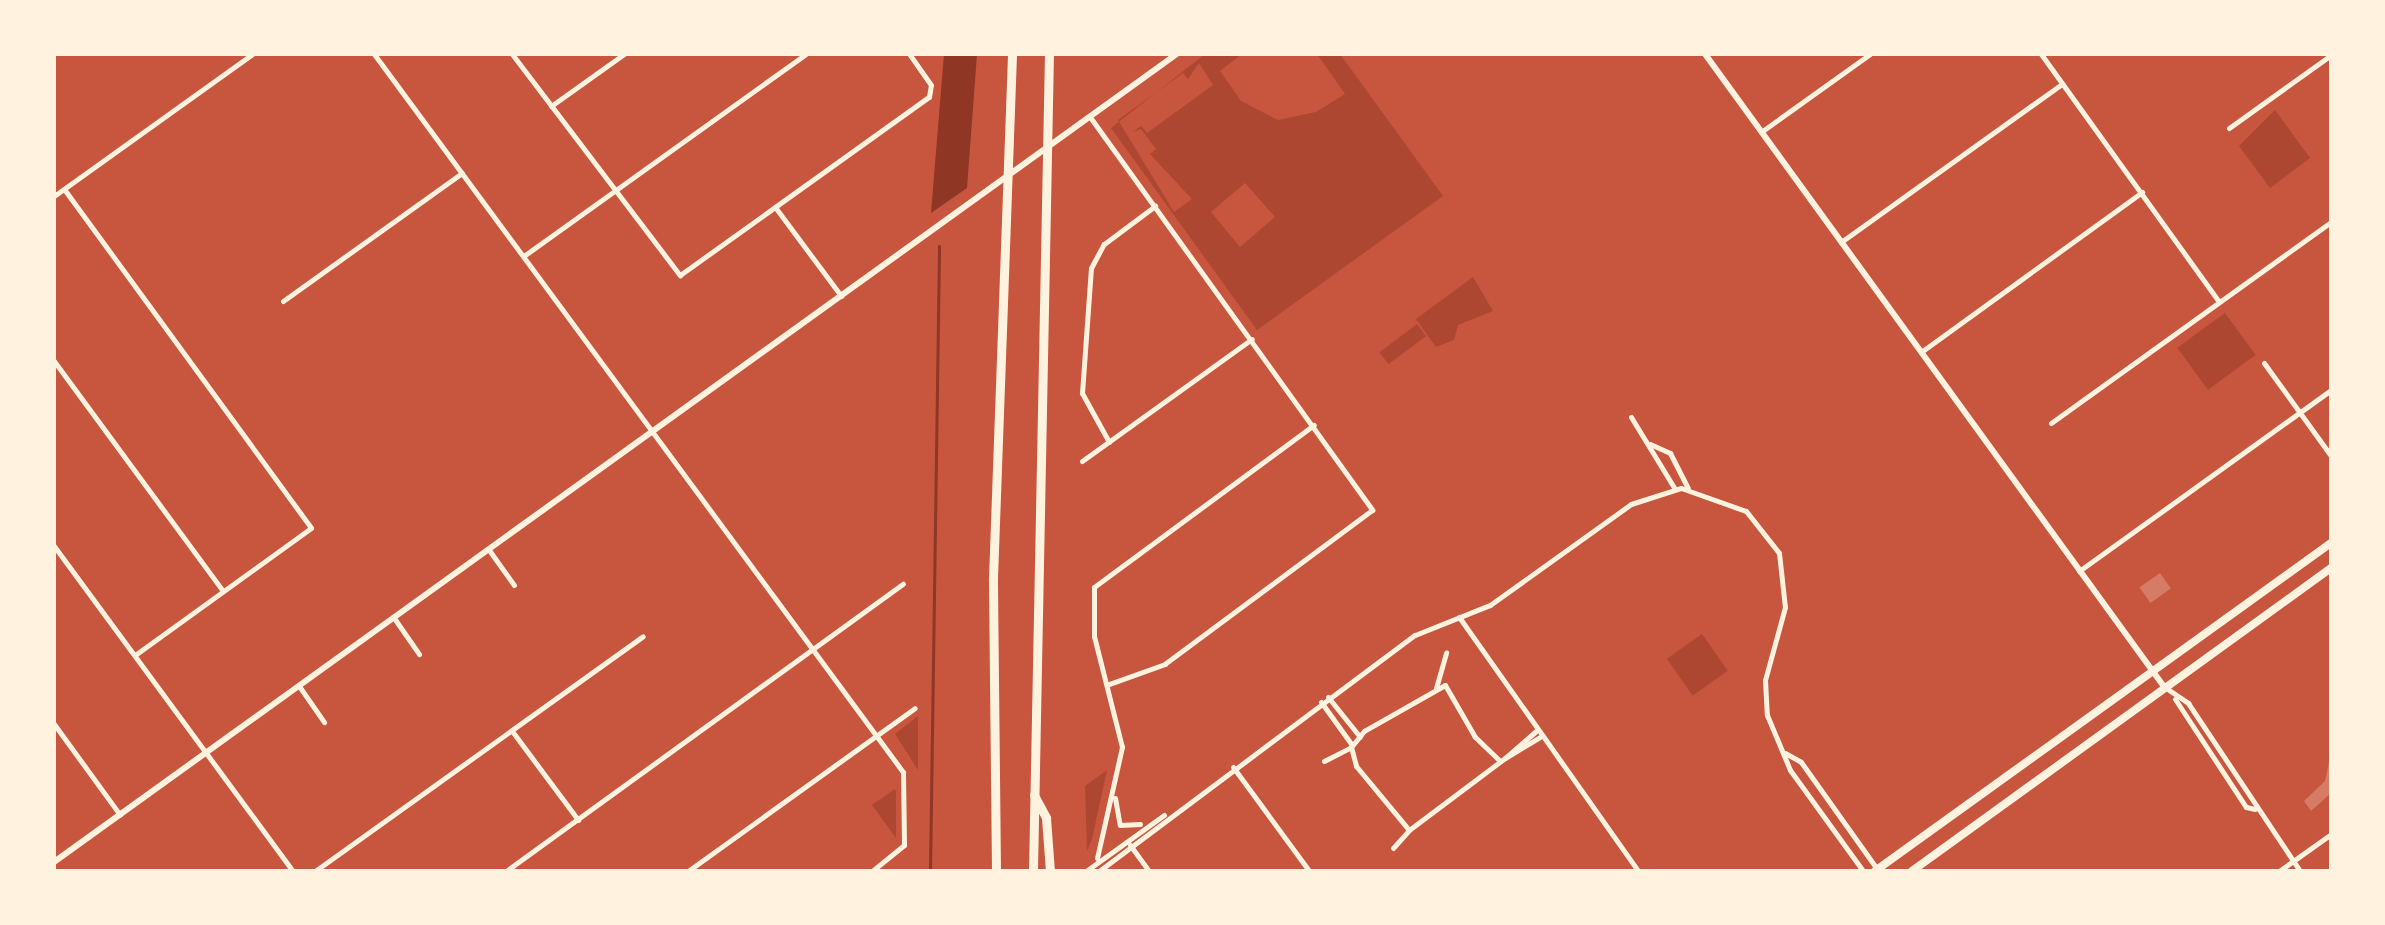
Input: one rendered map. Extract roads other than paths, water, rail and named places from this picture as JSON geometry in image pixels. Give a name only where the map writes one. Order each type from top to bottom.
[{"type":"highway","points":[[996,871],[993,578],[1002,235],[1012,54]]},
{"type":"highway","points":[[1033,871],[1041,210],[1049,54]]},
{"type":"highway","points":[[1033,792],[1046,818],[1050,871]]},
{"type":"main road","points":[[1876,870],[2331,543]]},
{"type":"main road","points":[[1912,871],[2331,568]]},
{"type":"street","points":[[54,196],[252,54]]},
{"type":"street","points":[[374,54],[525,255],[906,779],[904,845],[872,871]]},
{"type":"street","points":[[512,54],[676,274],[775,207],[932,91],[909,54]]},
{"type":"street","points":[[551,106],[624,54]]},
{"type":"street","points":[[525,255],[806,54]]},
{"type":"street","points":[[54,862],[1177,54]]},
{"type":"street","points":[[1705,54],[2175,699],[2246,807],[2255,809],[2300,871]]},
{"type":"street","points":[[1761,132],[1870,54]]},
{"type":"street","points":[[2041,54],[2219,302]]},
{"type":"street","points":[[2229,128],[2331,55]]},
{"type":"street","points":[[1841,242],[2062,84]]},
{"type":"street","points":[[1090,117],[1314,425],[1372,510],[1165,664],[1109,684]]},
{"type":"street","points":[[283,301],[462,173]]},
{"type":"street","points":[[64,189],[311,528],[135,655]]},
{"type":"street","points":[[1921,352],[2142,192]]},
{"type":"street","points":[[1109,442],[1082,393],[1091,268],[1104,244],[1155,206]]},
{"type":"street","points":[[775,207],[841,296]]},
{"type":"street","points":[[2051,423],[2331,222]]},
{"type":"street","points":[[1082,461],[1252,339]]},
{"type":"street","points":[[54,361],[222,590]]},
{"type":"street","points":[[2264,363],[2331,456]]},
{"type":"street","points":[[2079,571],[2331,390]]},
{"type":"street","points":[[1631,417],[1675,489]]},
{"type":"street","points":[[1097,858],[1115,797],[1122,747],[1109,684],[1094,636],[1095,585],[1314,425]]},
{"type":"street","points":[[1650,444],[1671,454],[1688,488]]},
{"type":"street","points":[[1099,871],[1165,815],[1415,635],[1490,605],[1624,509],[1659,492],[1688,488],[1746,511],[1779,553],[1785,607],[1764,693],[1784,752],[1863,871]]},
{"type":"street","points":[[54,546],[293,871]]},
{"type":"street","points":[[489,550],[514,585]]},
{"type":"street","points":[[506,871],[903,584]]},
{"type":"street","points":[[1459,617],[1540,737],[1638,871]]},
{"type":"street","points":[[394,618],[419,654]]},
{"type":"street","points":[[315,871],[643,636]]},
{"type":"street","points":[[1436,688],[1446,652]]},
{"type":"street","points":[[1324,761],[1445,685],[1464,723],[1503,760]]},
{"type":"street","points":[[299,686],[324,722]]},
{"type":"street","points":[[1328,697],[1360,737]]},
{"type":"street","points":[[2175,699],[2188,703],[2257,799],[2255,809]]},
{"type":"street","points":[[1321,702],[1352,746],[1356,766],[1409,830]]},
{"type":"street","points":[[688,871],[915,708]]},
{"type":"street","points":[[54,724],[120,815]]},
{"type":"street","points":[[512,731],[578,820]]},
{"type":"street","points":[[1393,848],[1409,830],[1490,776],[1536,731]]},
{"type":"street","points":[[1503,760],[1540,737]]},
{"type":"street","points":[[1784,752],[1801,762],[1876,870]]},
{"type":"street","points":[[1233,767],[1309,871]]},
{"type":"street","points":[[1115,797],[1120,825],[1165,815]]},
{"type":"street","points":[[1086,871],[1097,858],[1149,821]]},
{"type":"street","points":[[2279,871],[2331,834]]},
{"type":"street","points":[[1130,845],[1149,871]]},
{"type":"waterway","points":[[930,871],[939,246]]}]
